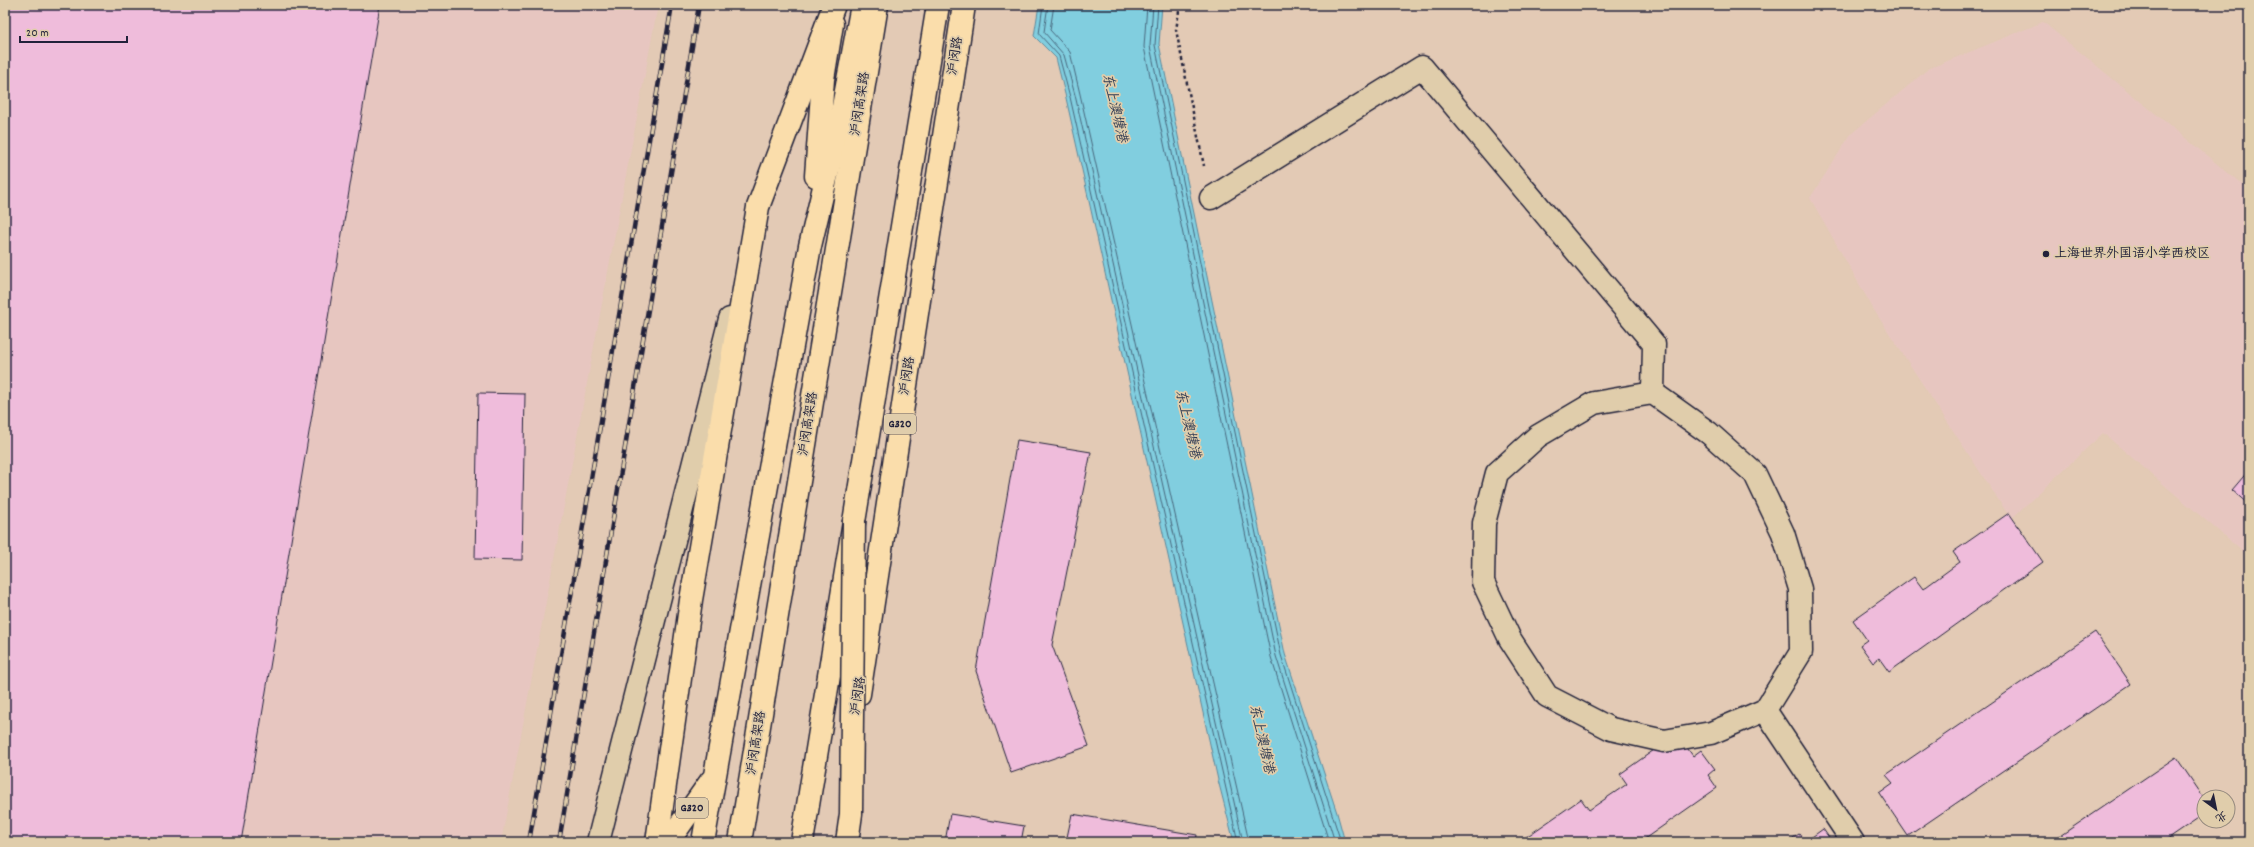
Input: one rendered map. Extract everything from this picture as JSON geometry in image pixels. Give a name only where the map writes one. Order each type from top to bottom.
[{"type":"main road","points":[[657,842],[691,600],[758,207],[835,5]]},
{"type":"main road","name":"G320","points":[[703,842],[810,246],[823,79],[835,5]]},
{"type":"main road","points":[[810,246],[843,107],[862,5]]},
{"type":"main road","name":"沪闵高架路","points":[[740,842],[877,5]]},
{"type":"main road","points":[[802,842],[938,5]]},
{"type":"main road","name":"沪闵路","points":[[837,842],[964,5]]},
{"type":"main road","points":[[847,842],[851,814],[854,520]]},
{"type":"main road","name":"G320","points":[[668,842],[715,775]]},
{"type":"street","points":[[1211,198],[1422,67],[1654,344],[1653,394]]},
{"type":"street","points":[[598,842],[758,207]]},
{"type":"street","points":[[1653,394],[1708,432],[1755,474],[1783,533],[1800,589],[1801,652],[1765,710],[1711,733],[1664,741],[1611,729],[1547,696],[1510,639],[1483,582],[1484,523],[1496,473],[1538,436],[1594,403],[1653,394]]},
{"type":"street","points":[[1765,710],[1853,842]]},
{"type":"path","points":[[1180,5],[1176,30],[1211,198]]},
{"type":"shaded area","points":[[5,5],[658,5],[501,842],[5,842]]},
{"type":"shaded area","name":"上海世界外国语小学西校区","points":[[2043,22],[2249,190],[2249,557],[2103,433],[2011,519],[1874,310],[1810,198],[1851,134],[1928,69]]},
{"type":"water","name":"东上澳塘港","points":[[1039,5],[1162,5],[1159,44],[1285,654],[1345,842],[1234,842],[1218,780],[1066,98],[1056,58],[1034,36]]},
{"type":"building","points":[[5,5],[380,5],[241,842],[5,842]]},
{"type":"building","points":[[478,393],[525,394],[522,560],[475,559]]},
{"type":"building","points":[[1017,440],[1091,452],[1052,645],[1089,746],[1011,773],[976,671]]},
{"type":"building","points":[[2249,470],[2249,505],[2232,490]]},
{"type":"building","points":[[2009,513],[2043,562],[1889,672],[1879,658],[1873,663],[1860,645],[1867,640],[1853,620],[1914,577],[1923,589],[1960,562],[1953,552]]},
{"type":"building","points":[[2095,632],[2131,684],[1908,836],[1879,793],[1893,783],[1886,775]]},
{"type":"building","points":[[1677,734],[1693,756],[1701,750],[1715,769],[1708,775],[1717,788],[1640,842],[1519,842],[1581,799],[1589,810],[1627,784],[1620,774]]},
{"type":"building","points":[[2176,757],[2198,789],[2196,789],[2196,819],[2163,842],[2051,842]]},
{"type":"building","points":[[950,814],[1024,826],[1021,842],[945,842]]},
{"type":"building","points":[[1072,814],[1197,835],[1196,842],[1066,842]]},
{"type":"building","points":[[1823,829],[1832,842],[1805,842]]},
{"type":"building","points":[[1799,834],[1805,842],[1787,842]]},
{"type":"railway","points":[[529,842],[672,5]]},
{"type":"railway","points":[[559,842],[699,5]]},
{"type":"place","name":"上海世界外国语小学西校区","points":[[2046,254]]}]
